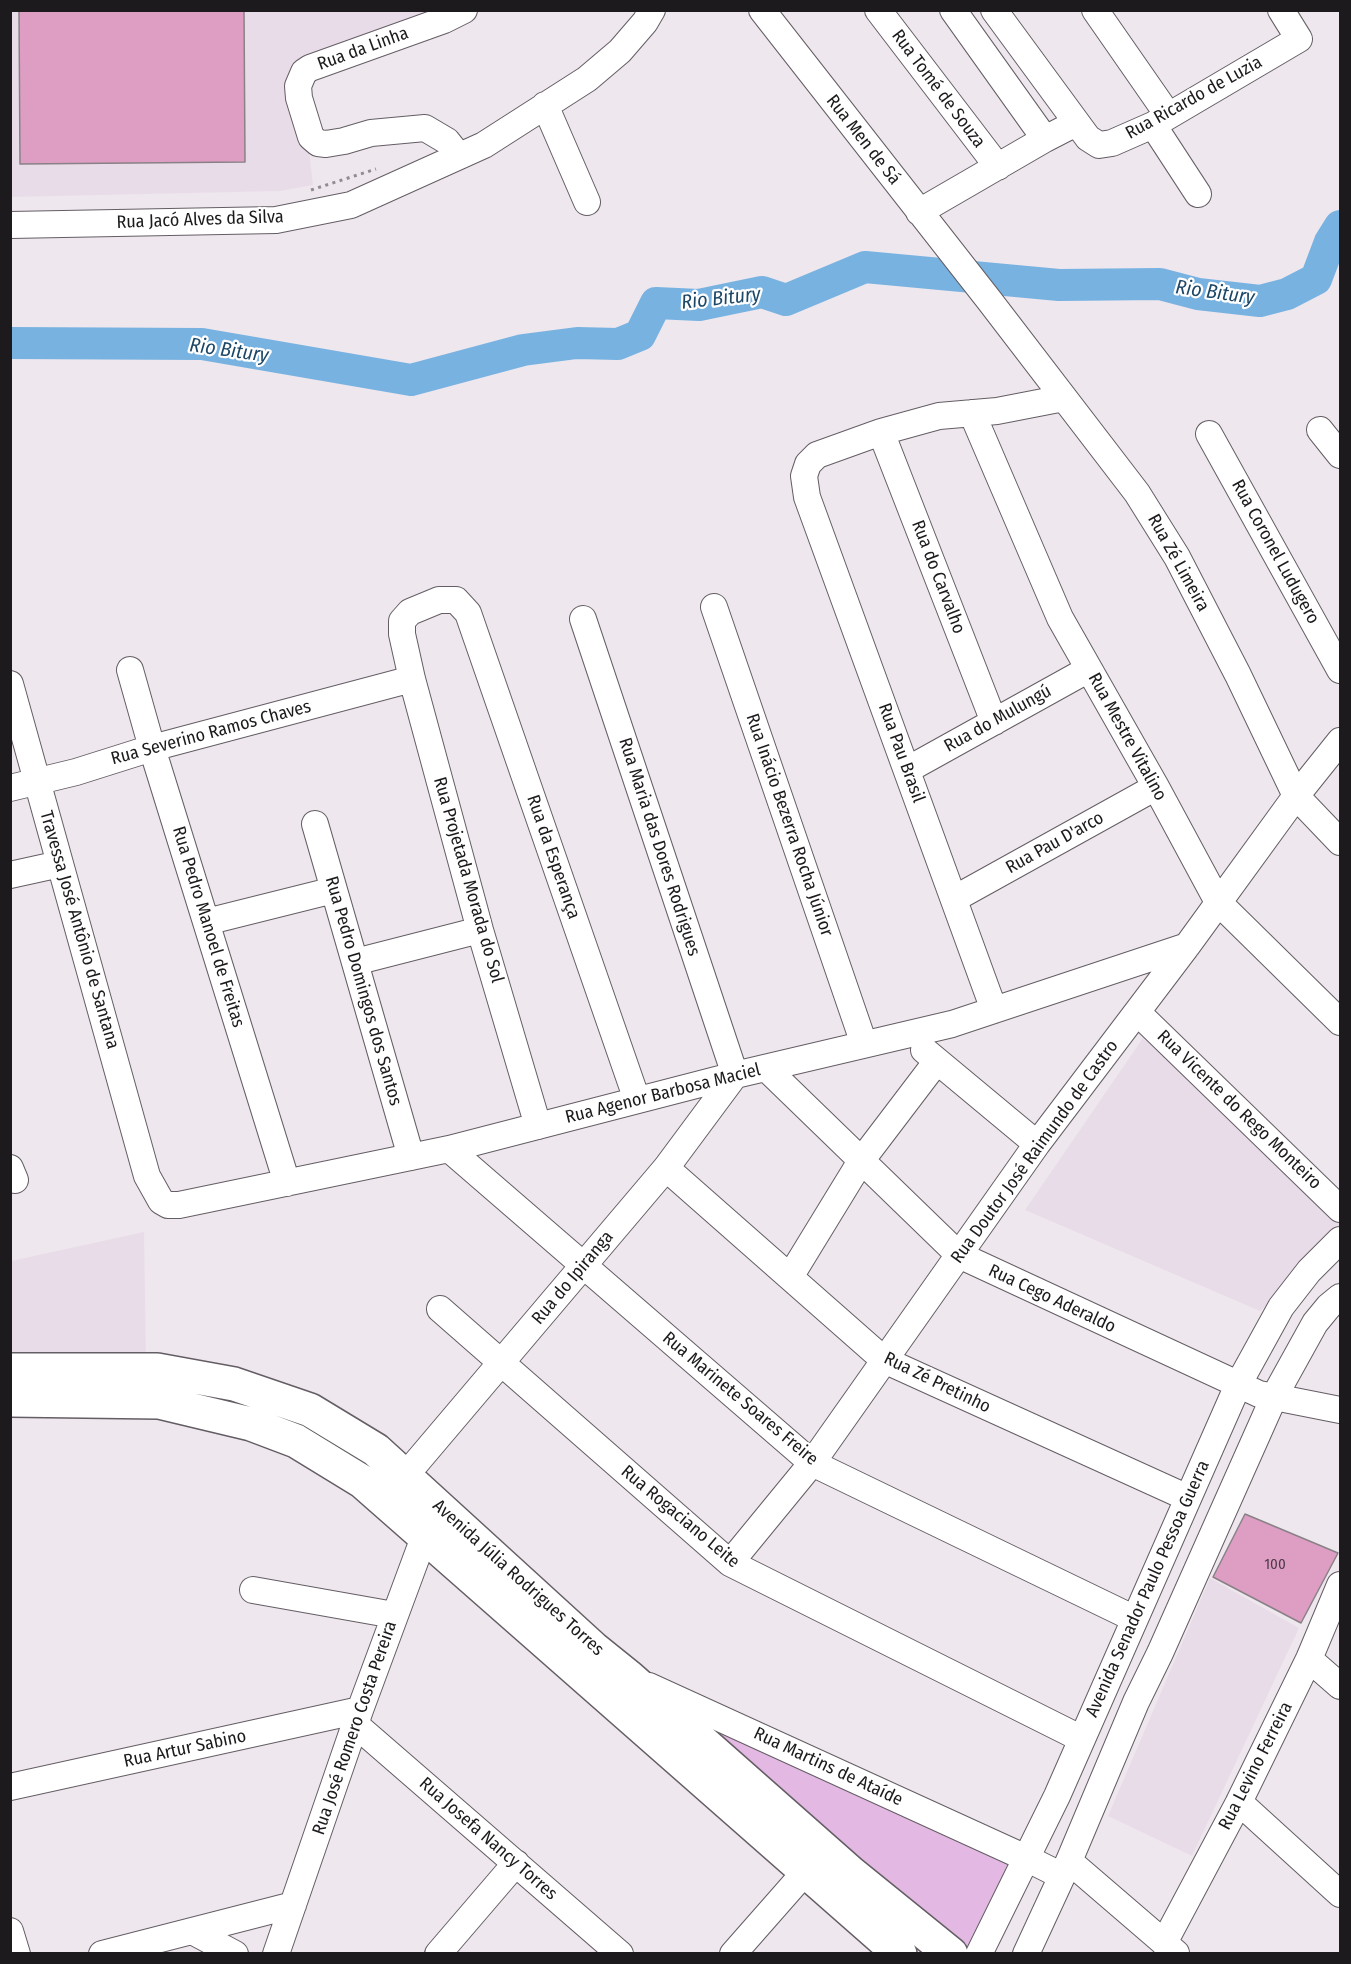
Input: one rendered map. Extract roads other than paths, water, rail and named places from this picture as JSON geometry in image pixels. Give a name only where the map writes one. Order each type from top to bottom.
[{"type":"main road","name":"Avenida Júlia Rodrigues Torres","points":[[10,1370],[161,1370],[234,1384],[309,1410],[376,1450],[436,1504],[584,1658],[806,1871],[900,1953]]},
{"type":"main road","points":[[159,1402],[161,1370]]},
{"type":"main road","name":"Avenida Júlia Rodrigues Torres","points":[[10,1400],[159,1402],[251,1424],[296,1441],[363,1482],[425,1537],[584,1658],[629,1677],[851,1873],[951,1953]]},
{"type":"main road","points":[[363,1482],[393,1466]]},
{"type":"street","name":"Rua da Linha","points":[[455,151],[447,141],[425,128],[371,133],[326,144],[318,142],[311,136],[299,99],[298,86],[304,72],[310,68],[444,20],[464,10]]},
{"type":"street","name":"Rua Jacó Alves da Silva","points":[[10,225],[276,220],[351,205],[484,145],[587,79],[620,51],[645,22],[652,10]]},
{"type":"street","name":"Rua Men de Sá","points":[[762,10],[989,300]]},
{"type":"street","name":"Rua Tomé de Souza","points":[[878,10],[998,167]]},
{"type":"street","points":[[953,10],[1045,139]]},
{"type":"street","points":[[919,212],[1045,139],[1082,131],[994,10]]},
{"type":"street","points":[[1095,10],[1160,120],[1198,194]]},
{"type":"street","name":"Rua Ricardo de Luzia","points":[[1082,131],[1093,143],[1105,145],[1160,120],[1299,39],[1281,10]]},
{"type":"street","points":[[545,105],[587,202]]},
{"type":"street","name":"Rua Zé Limeira","points":[[989,300],[1137,493],[1177,557],[1238,675],[1296,796],[1341,842]]},
{"type":"street","points":[[881,432],[939,416],[997,411],[1065,398]]},
{"type":"street","name":"Rua Mestre Vitalino","points":[[972,413],[1060,618],[1218,902],[1341,1022]]},
{"type":"street","points":[[1320,430],[1341,455]]},
{"type":"street","name":"Rua Pau Brasil","points":[[881,432],[817,455],[808,464],[804,476],[807,496],[994,1010]]},
{"type":"street","name":"Rua do Carvalho","points":[[881,432],[994,722]]},
{"type":"street","name":"Rua Coronel Ludugero","points":[[1209,434],[1341,670]]},
{"type":"street","name":"Rua da Esperança","points":[[402,633],[402,621],[410,612],[439,600],[456,600],[468,613],[637,1100]]},
{"type":"street","name":"Rua Inácio Bezerra Rocha Júnior","points":[[714,607],[864,1044]]},
{"type":"street","name":"Rua Maria das Dores Rodrigues","points":[[583,619],[735,1075]]},
{"type":"street","name":"Rua Projetada Morada do Sol","points":[[402,633],[412,679],[480,930],[538,1126]]},
{"type":"street","name":"Rua do Mulungú","points":[[907,770],[1089,669]]},
{"type":"street","name":"Rua Pedro Manoel de Freitas","points":[[130,670],[287,1183]]},
{"type":"street","name":"Rua Severino Ramos Chaves","points":[[10,788],[76,772],[152,748],[412,679]]},
{"type":"street","name":"Travessa José Antônio de Santana","points":[[10,684],[147,1176]]},
{"type":"street","name":"Rua Doutor José Raimundo de Castro","points":[[730,1563],[812,1463],[1037,1144],[1187,946],[1296,796],[1341,741]]},
{"type":"street","name":"Rua Pau D'arco","points":[[954,899],[1156,787]]},
{"type":"street","name":"Rua Pedro Domingos dos Santos","points":[[315,824],[411,1157]]},
{"type":"street","points":[[10,875],[60,864]]},
{"type":"street","points":[[206,922],[334,890]]},
{"type":"street","points":[[355,962],[480,930]]},
{"type":"street","name":"Rua Agenor Barbosa Maciel","points":[[147,1176],[161,1201],[168,1205],[178,1205],[449,1149],[735,1075],[952,1024],[1187,946]]},
{"type":"street","name":"Rua Vicente do Rego Monteiro","points":[[1137,1012],[1341,1209]]},
{"type":"street","points":[[905,1034],[1037,1144]]},
{"type":"street","points":[[790,1277],[861,1161],[937,1061]]},
{"type":"street","name":"Rua Cego Aderaldo","points":[[766,1068],[958,1256],[1257,1392],[1341,1410]]},
{"type":"street","name":"Rua do Ipiranga","points":[[393,1466],[502,1363],[666,1168],[735,1075]]},
{"type":"street","name":"Rua Marinete Soares Freire","points":[[449,1149],[812,1463],[1135,1619]]},
{"type":"street","name":"Rua Zé Pretinho","points":[[666,1168],[884,1360],[1188,1498]]},
{"type":"street","name":"Avenida Senador Paulo Pessoa Guerra","points":[[1026,1953],[1066,1869],[1136,1702],[1160,1653],[1257,1392],[1281,1307],[1309,1271],[1341,1240]]},
{"type":"street","name":"Avenida Senador Paulo Pessoa Guerra","points":[[979,1953],[1056,1796],[1188,1498],[1257,1392],[1329,1306],[1341,1297]]},
{"type":"street","name":"Rua Rogaciano Leite","points":[[440,1309],[730,1563],[1082,1739]]},
{"type":"street","name":"Rua José Romero Costa Pereira","points":[[276,1953],[394,1615],[436,1504]]},
{"type":"street","name":"Rua Levino Ferreira","points":[[1170,1948],[1309,1659],[1341,1585]]},
{"type":"street","points":[[253,1590],[394,1615]]},
{"type":"street","points":[[1309,1659],[1341,1686]]},
{"type":"street","name":"Rua Martins de Ataíde","points":[[629,1677],[1026,1858],[1066,1869],[1170,1948]]},
{"type":"street","points":[[1106,1686],[1136,1702]]},
{"type":"street","name":"Rua Artur Sabino","points":[[10,1787],[358,1718]]},
{"type":"street","name":"Rua Josefa Nancy Torres","points":[[358,1718],[516,1863],[620,1953]]},
{"type":"street","points":[[1239,1802],[1341,1894]]},
{"type":"street","points":[[438,1953],[516,1863]]},
{"type":"street","points":[[733,1953],[806,1871]]},
{"type":"street","points":[[102,1953],[293,1905]]},
{"type":"street","points":[[192,1930],[235,1953]]},
{"type":"street","points":[[10,1931],[17,1953]]},
{"type":"waterway","name":"Rio Bitury","points":[[10,343],[202,344],[411,380],[523,350],[577,343],[618,344],[640,335],[656,303],[699,305],[762,292],[786,300],[865,267],[1059,285],[1160,284],[1198,294],[1260,301],[1287,294],[1316,279],[1330,242],[1340,226]]}]
